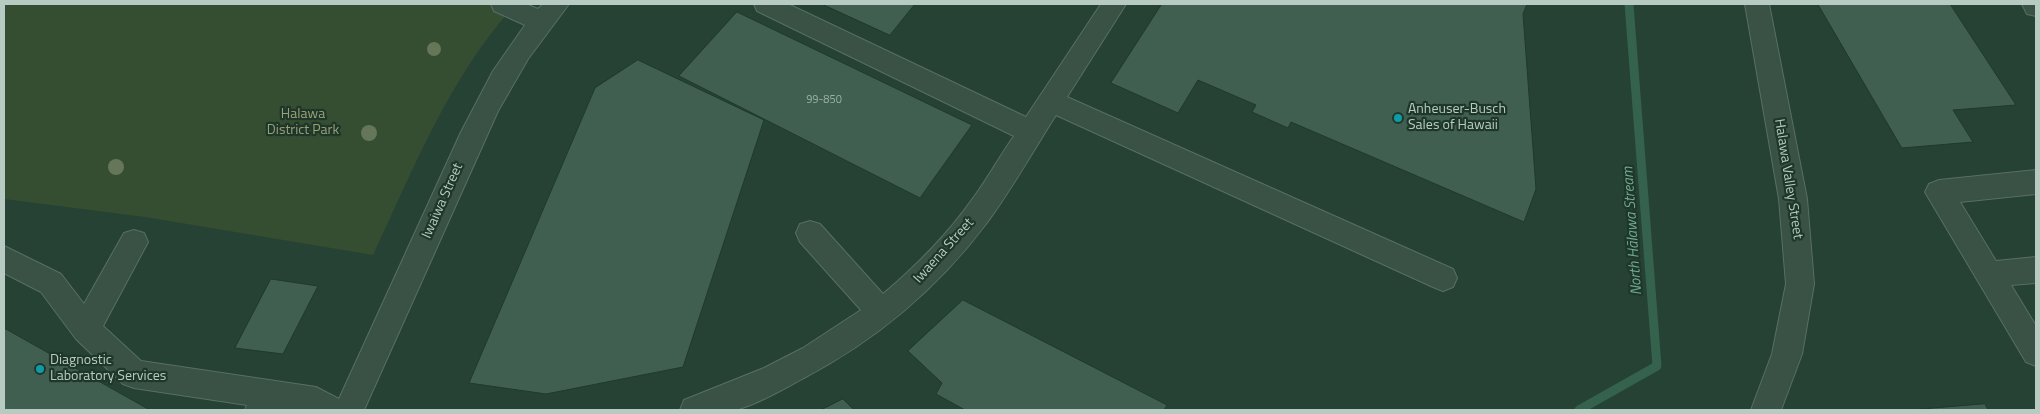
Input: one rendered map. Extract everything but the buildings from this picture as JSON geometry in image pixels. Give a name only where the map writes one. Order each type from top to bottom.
[{"type":"street","points":[[503,4],[549,12]]},
{"type":"street","points":[[766,4],[1031,132]]},
{"type":"street","name":"Iwaena Street","points":[[694,410],[738,404],[845,338],[910,289],[936,263],[976,216],[1114,4]]},
{"type":"street","name":"Halawa Valley Street","points":[[1757,4],[1793,199],[1800,284],[1787,354],[1766,410]]},
{"type":"street","name":"Iwaiwa Street","points":[[349,410],[457,168],[498,84],[549,12]]},
{"type":"street","points":[[1051,101],[1443,278]]},
{"type":"street","points":[[2036,182],[1939,192],[2036,352]]},
{"type":"street","points":[[810,233],[881,312]]},
{"type":"street","points":[[86,329],[134,242]]},
{"type":"street","points":[[4,259],[51,283],[86,329],[134,374],[263,402],[316,401],[329,410]]},
{"type":"street","points":[[1989,275],[2036,270]]},
{"type":"green space","name":"Halawa District Park","points":[[4,4],[516,4],[472,61],[453,92],[419,156],[373,255],[145,217],[4,199]]},
{"type":"waterway","name":"North Hālawa Stream","points":[[1579,410],[1657,366],[1629,4]]},
{"type":"place","name":"Anheuser-Busch Sales of Hawaii","points":[[1398,118]]},
{"type":"place","name":"Diagnostic Laboratory Services","points":[[40,369]]}]
